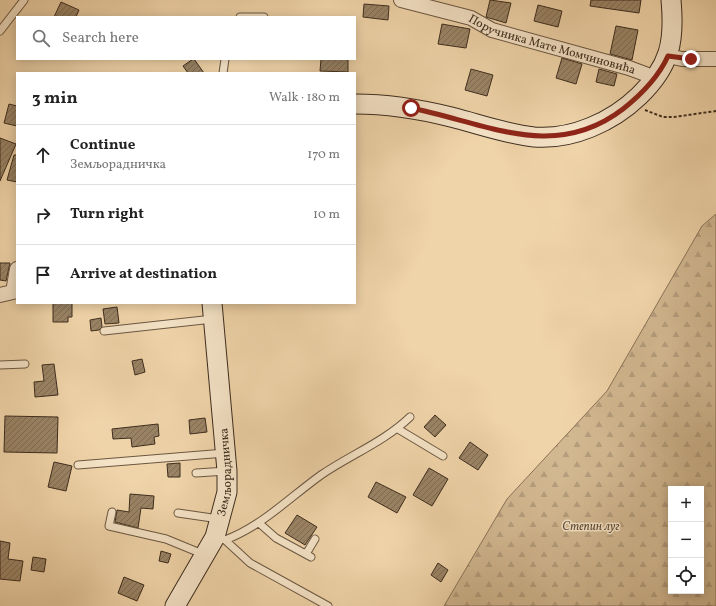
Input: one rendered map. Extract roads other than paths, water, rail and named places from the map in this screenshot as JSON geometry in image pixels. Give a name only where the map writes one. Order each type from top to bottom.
[{"type":"street","name":"Поручника Мате Момчиновића","points":[[401,0],[471,18],[492,30],[629,68],[656,78]]},
{"type":"street","points":[[356,104],[411,108],[514,134],[542,137],[572,133],[610,118],[630,104],[656,78],[668,56],[673,31],[671,0]]},
{"type":"street","points":[[668,56],[682,59],[716,59]]},
{"type":"street","points":[[0,295],[13,292],[16,275]]},
{"type":"street","name":"Земљорадничка","points":[[175,606],[220,532],[227,492],[226,462],[213,311]]},
{"type":"lane","points":[[0,31],[24,0]]},
{"type":"lane","points":[[223,72],[225,60]]},
{"type":"lane","points":[[104,330],[213,311]]},
{"type":"lane","points":[[0,365],[25,364]]},
{"type":"lane","points":[[220,532],[259,523],[326,472],[398,428],[410,418]]},
{"type":"lane","points":[[398,428],[443,456]]},
{"type":"lane","points":[[78,465],[226,462]]},
{"type":"lane","points":[[196,473],[226,462]]},
{"type":"lane","points":[[112,512],[109,526],[166,539],[205,555]]},
{"type":"lane","points":[[178,513],[220,532],[250,563],[328,606]]},
{"type":"lane","points":[[259,523],[276,538],[309,556],[315,539]]},
{"type":"park label","name":"Степин луг","points":[[591,526]]}]
